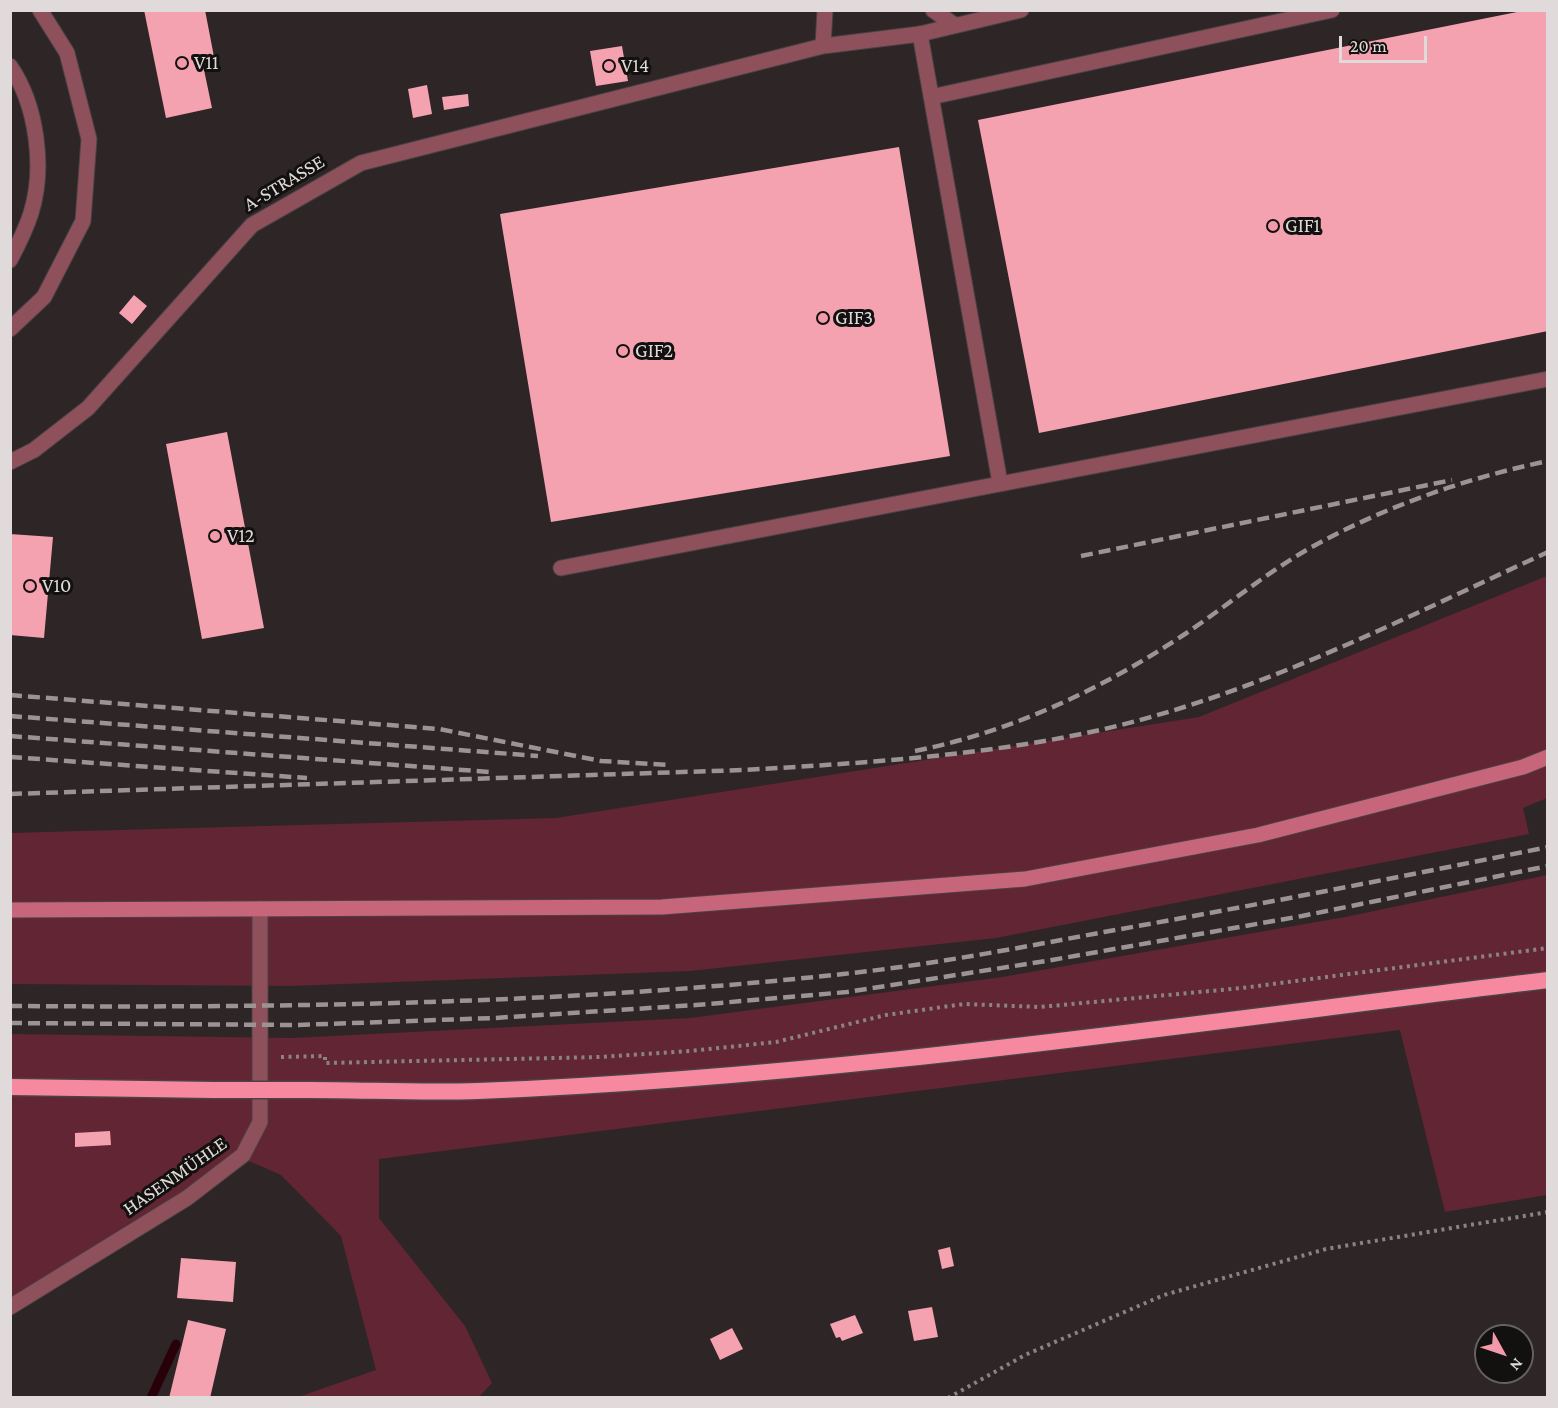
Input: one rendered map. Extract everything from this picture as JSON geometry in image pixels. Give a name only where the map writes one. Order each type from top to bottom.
[{"type":"highway","points":[[10,1087],[474,1091],[617,1084],[806,1070],[1548,980]]},
{"type":"main road","points":[[10,910],[662,907],[1025,879],[1258,835],[1523,766],[1548,757]]},
{"type":"street","points":[[10,329],[44,297],[83,221],[89,139],[67,53],[40,10]]},
{"type":"street","points":[[823,46],[825,10]]},
{"type":"street","points":[[933,10],[953,24]]},
{"type":"street","name":"A-STRASSE","points":[[10,462],[34,450],[88,408],[252,225],[361,163],[823,46],[920,34],[953,24],[1021,10]]},
{"type":"street","points":[[932,97],[1332,10]]},
{"type":"street","points":[[920,34],[1000,483]]},
{"type":"street","points":[[10,66],[17,76],[32,116],[38,168],[31,213],[10,260]]},
{"type":"street","points":[[561,568],[1548,379]]},
{"type":"street","name":"HASENMÜHLE","points":[[10,1307],[187,1198],[243,1155],[254,1138],[261,1122],[260,909]]},
{"type":"path","points":[[291,1057],[325,1056],[325,1063],[601,1057],[690,1051],[776,1042],[886,1016],[964,1004],[1040,1007],[1242,988],[1548,948]]},
{"type":"path","points":[[948,1398],[1025,1355],[1164,1295],[1326,1249],[1548,1212]]},
{"type":"shaded area","points":[[1547,576],[1547,798],[1523,808],[1529,834],[996,938],[690,971],[291,986],[11,984],[10,833],[556,818],[1199,717]]},
{"type":"shaded area","points":[[1547,875],[1547,1195],[1445,1212],[1400,1030],[379,1159],[379,1218],[465,1326],[492,1383],[479,1397],[298,1397],[376,1370],[341,1236],[281,1175],[249,1161],[239,1149],[181,1194],[11,1300],[11,1034],[293,1038],[690,1018],[1002,977],[1345,917]]},
{"type":"building","name":"V11","points":[[144,10],[205,10],[215,62],[203,65],[212,108],[166,118]]},
{"type":"building","name":"GIF1","points":[[1527,10],[1548,10],[1548,331],[1039,433],[978,120]]},
{"type":"building","name":"V14","points":[[622,46],[628,81],[596,86],[590,51]]},
{"type":"building","points":[[427,85],[432,114],[413,118],[408,89]]},
{"type":"building","points":[[468,94],[469,106],[444,110],[442,97]]},
{"type":"building","points":[[899,147],[950,456],[551,522],[500,214]]},
{"type":"building","points":[[134,295],[147,306],[132,324],[119,313]]},
{"type":"building","name":"V12","points":[[227,432],[264,628],[202,639],[166,444]]},
{"type":"building","name":"V10","points":[[10,534],[53,537],[44,638],[10,635]]},
{"type":"building","points":[[110,1131],[111,1145],[75,1147],[75,1133]]},
{"type":"building","points":[[950,1247],[954,1266],[942,1269],[938,1250]]},
{"type":"building","points":[[181,1258],[236,1262],[233,1302],[177,1298]]},
{"type":"building","points":[[932,1307],[938,1337],[914,1341],[908,1311]]},
{"type":"building","points":[[855,1315],[863,1333],[842,1341],[840,1337],[836,1338],[830,1324]]},
{"type":"building","points":[[188,1320],[226,1329],[210,1398],[169,1398]]},
{"type":"building","points":[[732,1328],[743,1349],[720,1360],[710,1339]]},
{"type":"waterway","points":[[151,1398],[176,1344]]},
{"type":"railway","points":[[915,751],[1022,720],[1089,690],[1154,654],[1303,552],[1375,516],[1460,484],[1548,461]]},
{"type":"railway","points":[[1081,556],[1452,480]]},
{"type":"railway","points":[[10,794],[744,770],[878,761],[1012,746],[1100,730],[1159,715],[1273,676],[1384,628],[1548,552]]},
{"type":"railway","points":[[10,695],[439,729],[601,761],[669,765]]},
{"type":"railway","points":[[10,716],[538,756]]},
{"type":"railway","points":[[10,736],[490,772]]},
{"type":"railway","points":[[10,757],[307,778]]},
{"type":"railway","points":[[10,1006],[323,1005],[427,1002],[635,992],[843,974],[1007,950],[1270,902],[1548,847]]},
{"type":"railway","points":[[10,1023],[298,1025],[494,1018],[696,1005],[847,992],[1046,961],[1302,916],[1548,866]]},
{"type":"place","name":"V11","points":[[182,63]]},
{"type":"place","name":"V14","points":[[609,66]]},
{"type":"place","name":"GIF1","points":[[1273,226]]},
{"type":"place","name":"GIF3","points":[[823,318]]},
{"type":"place","name":"GIF2","points":[[623,351]]},
{"type":"place","name":"V12","points":[[215,536]]},
{"type":"place","name":"V10","points":[[30,586]]}]
